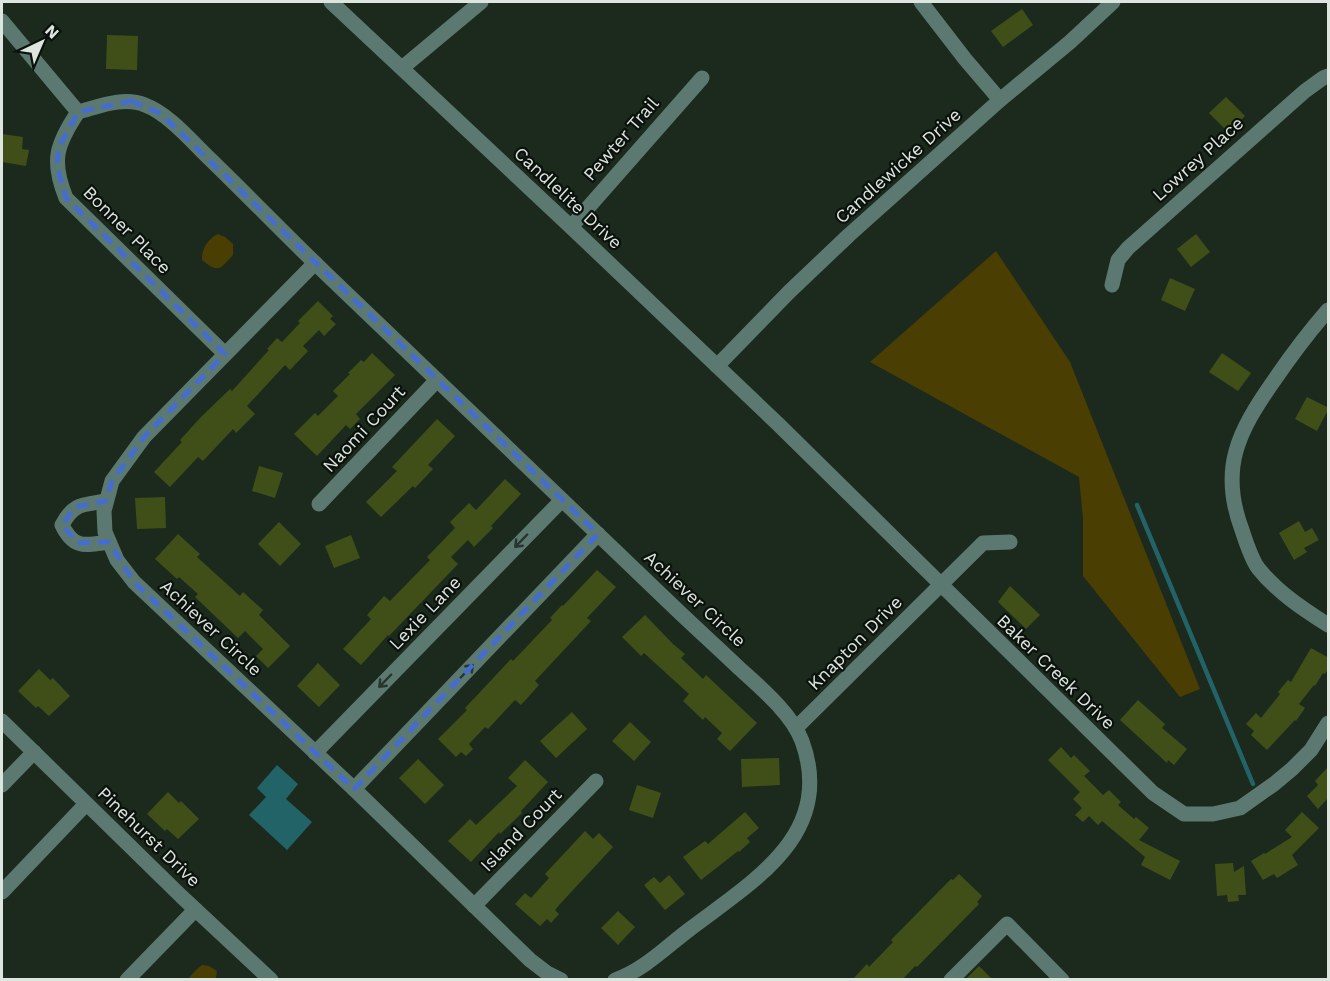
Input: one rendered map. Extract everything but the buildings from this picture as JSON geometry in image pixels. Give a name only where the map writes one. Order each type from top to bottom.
[{"type":"street","name":"Candlelite Drive","points":[[331,2],[778,424]]},
{"type":"street","points":[[402,68],[481,2]]},
{"type":"street","points":[[921,2],[1000,100]]},
{"type":"street","name":"Candlewicke Drive","points":[[717,366],[849,235],[1113,2]]},
{"type":"street","points":[[2,21],[78,112]]},
{"type":"street","name":"Lowrey Place","points":[[1112,285],[1118,260],[1128,248],[1274,117],[1305,91],[1329,76]]},
{"type":"street","name":"Pewter Trail","points":[[571,227],[702,78]]},
{"type":"street","name":"Achiever Circle","points":[[78,112],[131,101],[144,104],[160,113],[191,140],[315,263],[757,684],[796,728],[809,765],[811,788],[804,816],[793,839],[781,855],[753,881],[650,961],[615,980]]},
{"type":"street","name":"Bonner Place","points":[[78,112],[66,129],[59,147],[57,166],[66,198],[225,354]]},
{"type":"street","name":"Achiever Circle","points":[[315,263],[144,437],[112,481],[104,511],[105,532],[117,560],[134,582],[354,789],[530,960],[561,980]]},
{"type":"street","points":[[1329,310],[1305,336],[1282,368],[1257,405],[1240,436],[1234,455],[1232,497],[1237,518],[1257,566],[1294,603],[1329,626]]},
{"type":"street","name":"Naomi Court","points":[[319,504],[437,380]]},
{"type":"street","name":"Baker Creek Drive","points":[[778,424],[1153,793],[1184,814],[1213,814],[1240,808],[1292,769],[1311,750],[1329,723]]},
{"type":"street","name":"Lexie Lane","points":[[315,753],[562,500]]},
{"type":"street","points":[[106,501],[75,507],[68,513],[63,525],[70,539],[78,543],[87,545],[109,542]]},
{"type":"street","points":[[354,789],[598,534]]},
{"type":"street","name":"Knapton Drive","points":[[796,728],[983,543],[1010,543]]},
{"type":"street","name":"Pinehurst Drive","points":[[2,721],[195,910],[271,980]]},
{"type":"street","points":[[2,785],[34,752]]},
{"type":"street","name":"Island Court","points":[[474,906],[596,781]]},
{"type":"street","points":[[2,892],[86,804]]},
{"type":"street","points":[[127,980],[195,910]]},
{"type":"street","points":[[951,980],[1007,924],[1062,980]]},
{"type":"highlighted area","points":[[131,101],[160,113],[598,534],[354,789],[134,582],[109,542],[78,543],[62,525],[75,507],[106,501],[112,481],[144,437],[225,354],[66,198],[57,166],[59,147],[78,112]]},
{"type":"shaded area","points":[[218,234],[233,244],[233,255],[222,266],[216,268],[202,260],[202,256],[206,244]]},
{"type":"shaded area","points":[[996,251],[1070,362],[1200,689],[1180,697],[1083,576],[1083,519],[1079,477],[870,362]]},
{"type":"shaded area","points":[[202,965],[217,971],[216,978],[188,979],[195,971]]},
{"type":"water","points":[[277,765],[298,784],[286,799],[312,822],[287,850],[249,815],[266,797],[257,788]]},
{"type":"waterway","points":[[1137,505],[1253,784]]}]
